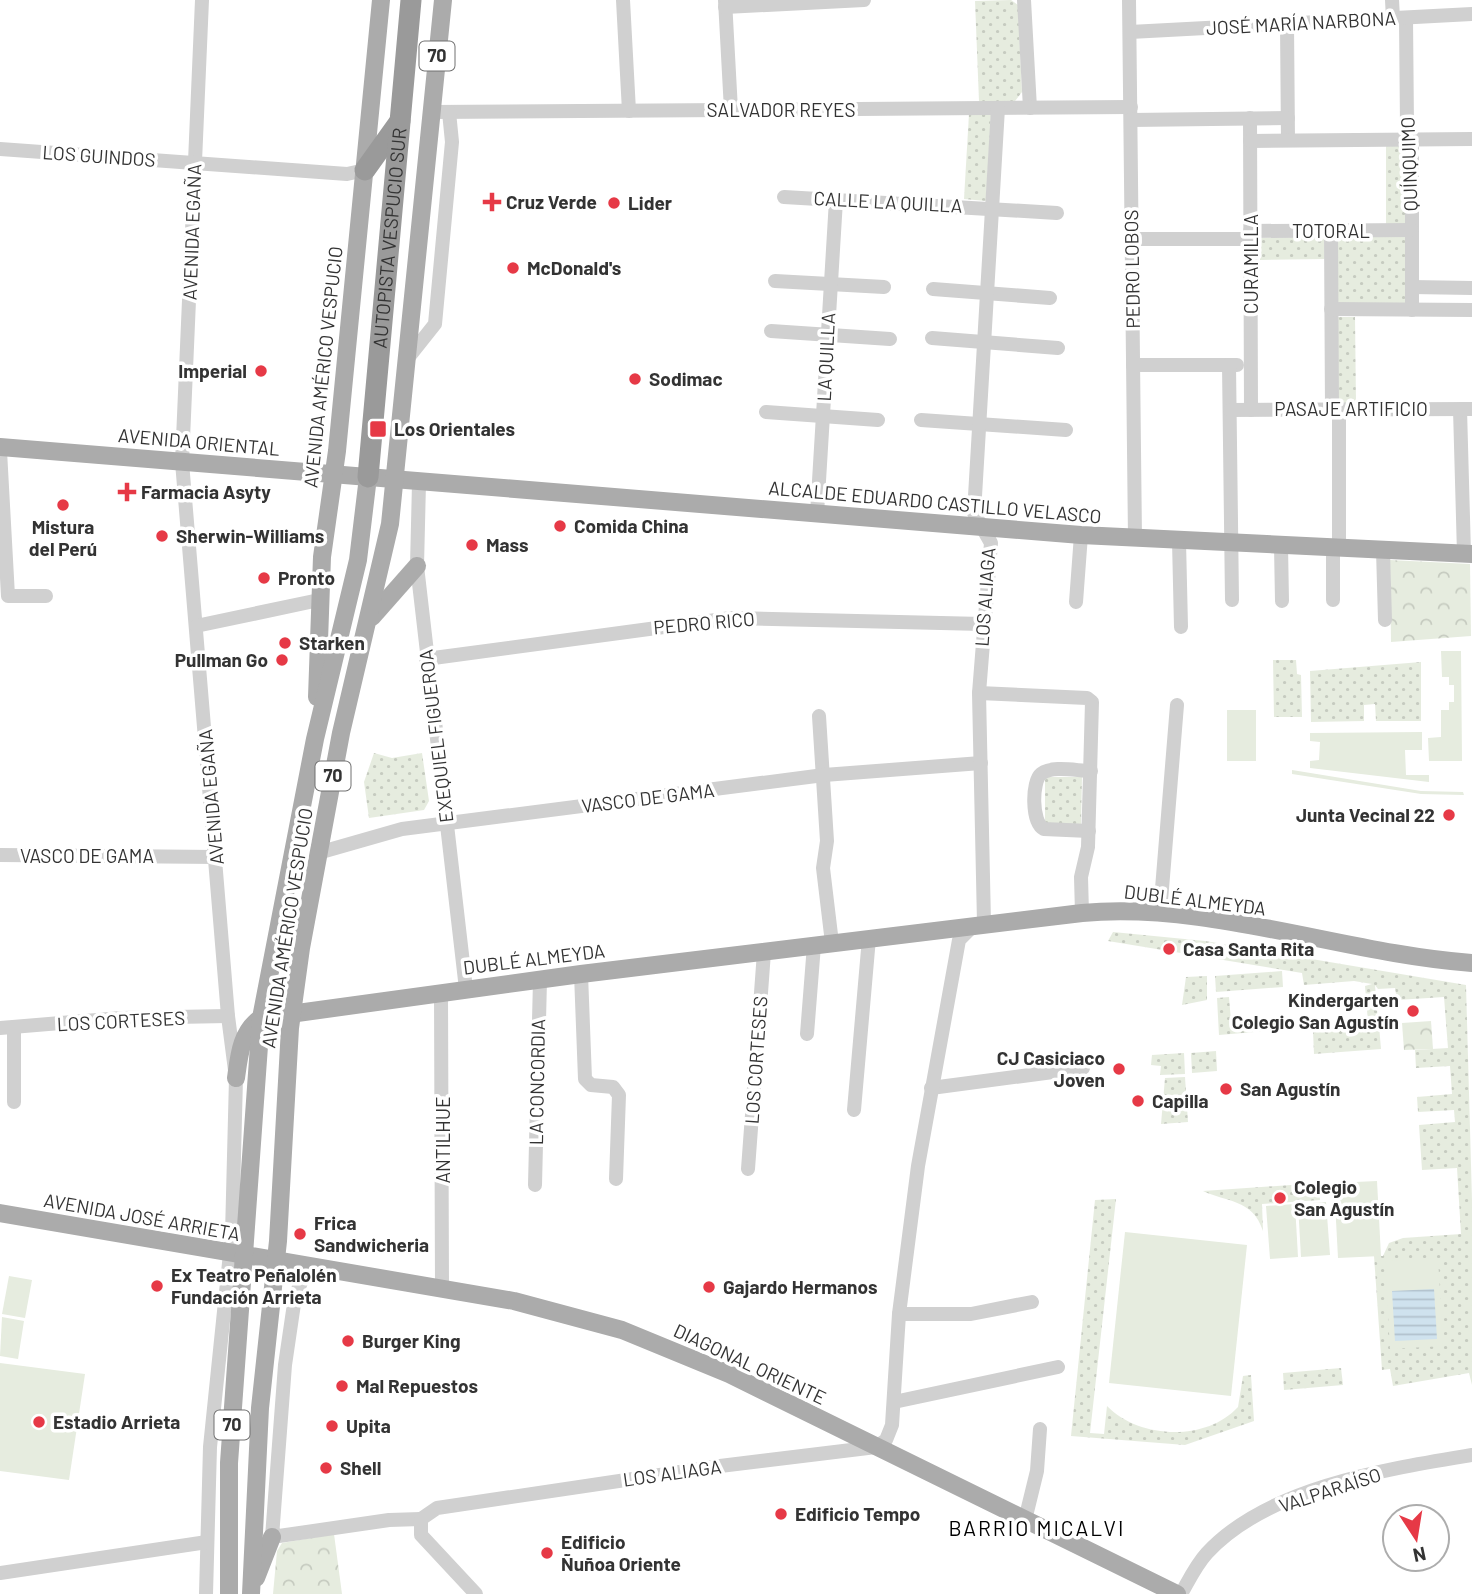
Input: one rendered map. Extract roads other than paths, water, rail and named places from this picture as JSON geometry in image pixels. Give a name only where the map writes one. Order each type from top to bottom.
[{"type":"highway","name":"AUTOPISTA VESPUCIO SUR","points":[[368,477],[411,0]]},
{"type":"highway","points":[[365,170],[401,120]]},
{"type":"main road","name":"AVENIDA AMÉRICO VESPUCIO","points":[[316,739],[319,600],[381,0]]},
{"type":"main road","name":"AVENIDA AMÉRICO VESPUCIO","points":[[251,1593],[260,1408],[276,1261],[292,1012],[318,853],[348,698],[383,562],[441,112],[443,4]]},
{"type":"main road","name":"AVENIDA ORIENTAL","points":[[0,449],[395,480]]},
{"type":"main road","name":"AVENIDA AMÉRICO VESPUCIO","points":[[229,1594],[229,1463],[238,1256],[261,1018],[316,739],[358,560],[368,477]]},
{"type":"main road","name":"ALCALDE EDUARDO CASTILLO VELASCO","points":[[395,480],[1081,535],[1468,554]]},
{"type":"main road","points":[[366,626],[417,566]]},
{"type":"main road","name":"DUBLÉ ALMEYDA","points":[[261,1018],[441,992],[980,923],[1125,910],[1160,913],[1472,963]]},
{"type":"main road","points":[[236,1078],[244,1039],[250,1028],[261,1018]]},
{"type":"main road","name":"AVENIDA JOSÉ ARRIETA","points":[[0,1213],[276,1261]]},
{"type":"main road","name":"DIAGONAL ORIENTE","points":[[276,1261],[442,1287],[554,1310],[649,1340],[729,1374],[1179,1594]]},
{"type":"main road","points":[[251,1593],[271,1537]]},
{"type":"street","name":"AVENIDA EGAÑA","points":[[202,0],[182,462],[217,857],[228,1016],[236,1078],[238,1256],[213,1406],[206,1594]]},
{"type":"street","points":[[623,0],[629,111]]},
{"type":"street","points":[[731,110],[725,3],[864,0]]},
{"type":"street","points":[[1024,0],[1030,108]]},
{"type":"street","name":"PEDRO LOBOS","points":[[1129,0],[1135,538]]},
{"type":"street","name":"QUÍNQUIMO","points":[[1392,0],[1400,18],[1407,127],[1412,139],[1412,310]]},
{"type":"street","name":"JOSÉ MARÍA NARBONA","points":[[1130,32],[1472,14]]},
{"type":"street","points":[[1287,24],[1288,141]]},
{"type":"street","name":"LOS ALIAGA","points":[[980,923],[979,693],[991,544],[974,513],[998,108]]},
{"type":"street","name":"SALVADOR REYES","points":[[441,112],[1030,108],[1288,118]]},
{"type":"street","name":"CURAMILLA","points":[[1250,118],[1251,410]]},
{"type":"street","points":[[1250,141],[1472,139]]},
{"type":"street","name":"LOS GUINDOS","points":[[0,149],[347,174],[365,170]]},
{"type":"street","name":"CALLE LA QUILLA","points":[[784,197],[1057,213]]},
{"type":"street","name":"LA QUILLA","points":[[817,514],[836,200]]},
{"type":"street","name":"TOTORAL","points":[[1132,239],[1412,230]]},
{"type":"street","points":[[1331,231],[1336,548],[1333,600]]},
{"type":"street","points":[[775,281],[884,287]]},
{"type":"street","points":[[1412,287],[1472,288]]},
{"type":"street","points":[[933,289],[1050,298]]},
{"type":"street","points":[[1331,309],[1472,310]]},
{"type":"street","points":[[771,331],[890,339]]},
{"type":"street","points":[[932,338],[1058,348]]},
{"type":"street","points":[[1133,365],[1251,365]]},
{"type":"street","points":[[1229,365],[1232,600]]},
{"type":"street","points":[[1466,409],[1468,554]]},
{"type":"street","name":"PASAJE ARTIFICIO","points":[[1230,410],[1466,409]]},
{"type":"street","points":[[766,412],[878,420]]},
{"type":"street","points":[[921,420],[1066,430]]},
{"type":"street","points":[[0,449],[8,596],[46,596]]},
{"type":"street","name":"EXEQUIEL FIGUEROA","points":[[419,483],[417,566],[466,989]]},
{"type":"street","points":[[1076,602],[1081,535]]},
{"type":"street","points":[[1179,541],[1181,627]]},
{"type":"street","points":[[1281,546],[1282,601]]},
{"type":"street","points":[[1383,550],[1385,620]]},
{"type":"street","points":[[196,626],[319,600]]},
{"type":"street","name":"PEDRO RICO","points":[[426,659],[731,618],[984,624]]},
{"type":"street","points":[[979,693],[1087,698],[1093,704],[1089,831],[1081,877],[1082,913]]},
{"type":"street","points":[[1160,913],[1177,705]]},
{"type":"street","points":[[807,1034],[823,944],[823,868],[827,841],[819,716]]},
{"type":"street","name":"VASCO DE GAMA","points":[[318,853],[391,831],[446,823],[824,775],[981,762]]},
{"type":"street","points":[[1089,831],[1044,829],[1038,826],[1034,817],[1037,779],[1041,774],[1049,770],[1091,771]]},
{"type":"street","name":"VASCO DE GAMA","points":[[0,855],[217,857]]},
{"type":"street","points":[[876,1447],[890,1435],[899,1314],[931,1088],[960,940],[980,923]]},
{"type":"street","points":[[854,1110],[869,938]]},
{"type":"street","name":"LOS CORTESES","points":[[748,1169],[764,951]]},
{"type":"street","points":[[581,974],[585,1079],[591,1085],[613,1087],[619,1095],[615,1179]]},
{"type":"street","name":"LA CONCORDIA","points":[[535,1185],[540,980]]},
{"type":"street","name":"ANTILHUE","points":[[441,992],[442,1287]]},
{"type":"street","name":"LOS CORTESES","points":[[14,1102],[7,1028],[121,1018],[228,1016]]},
{"type":"street","points":[[931,1088],[1083,1068]]},
{"type":"street","points":[[307,1265],[295,1297],[285,1365],[271,1537],[389,1520],[421,1519],[421,1535],[476,1594]]},
{"type":"street","points":[[899,1314],[971,1314],[1032,1302]]},
{"type":"street","points":[[894,1402],[1058,1367]]},
{"type":"street","points":[[1025,1520],[1037,1471],[1040,1429]]},
{"type":"street","name":"LOS ALIAGA","points":[[421,1519],[437,1508],[733,1464],[876,1447]]},
{"type":"street","name":"VALPARAÍSO","points":[[1179,1594],[1201,1560],[1217,1543],[1275,1507],[1357,1478],[1472,1455]]},
{"type":"street","points":[[0,1573],[207,1542]]},
{"type":"water","points":[[1434,1289],[1437,1339],[1395,1341],[1392,1291]]},
{"type":"place","name":"Cruz Verde","points":[[492,202]]},
{"type":"place","name":"Lider","points":[[614,203]]},
{"type":"place","name":"McDonald's","points":[[513,268]]},
{"type":"place","name":"Imperial","points":[[261,371]]},
{"type":"place","name":"Sodimac","points":[[635,379]]},
{"type":"place","name":"Los Orientales","points":[[378,429]]},
{"type":"place","name":"Farmacia Asyty","points":[[127,492]]},
{"type":"place","name":"Mistura del Perú","points":[[63,505]]},
{"type":"place","name":"Comida China","points":[[560,526]]},
{"type":"place","name":"Sherwin-Williams","points":[[162,536]]},
{"type":"place","name":"Mass","points":[[472,545]]},
{"type":"place","name":"Pronto","points":[[264,578]]},
{"type":"place","name":"Starken","points":[[285,643]]},
{"type":"place","name":"Pullman Go","points":[[282,660]]},
{"type":"place","name":"Junta Vecinal 22","points":[[1449,815]]},
{"type":"place","name":"Casa Santa Rita","points":[[1169,949]]},
{"type":"place","name":"Kindergarten Colegio San Agustín","points":[[1413,1011]]},
{"type":"place","name":"CJ Casiciaco Joven","points":[[1119,1069]]},
{"type":"place","name":"San Agustín","points":[[1226,1089]]},
{"type":"place","name":"Capilla","points":[[1138,1101]]},
{"type":"place","name":"Colegio San Agustín","points":[[1280,1198]]},
{"type":"place","name":"Frica Sandwicheria","points":[[300,1234]]},
{"type":"place","name":"Ex Teatro Peñalolén Fundación Arrieta","points":[[157,1286]]},
{"type":"place","name":"Gajardo Hermanos","points":[[709,1287]]},
{"type":"place","name":"Burger King","points":[[348,1341]]},
{"type":"place","name":"Mal Repuestos","points":[[342,1386]]},
{"type":"place","name":"Estadio Arrieta","points":[[39,1422]]},
{"type":"place","name":"Upita","points":[[332,1426]]},
{"type":"place","name":"Shell","points":[[326,1468]]},
{"type":"place","name":"Edificio Tempo","points":[[781,1514]]},
{"type":"place","name":"Edificio Ñuñoa Oriente","points":[[547,1553]]},
{"type":"district","name":"BARRIO MICALVI","points":[[1037,1529]]}]
